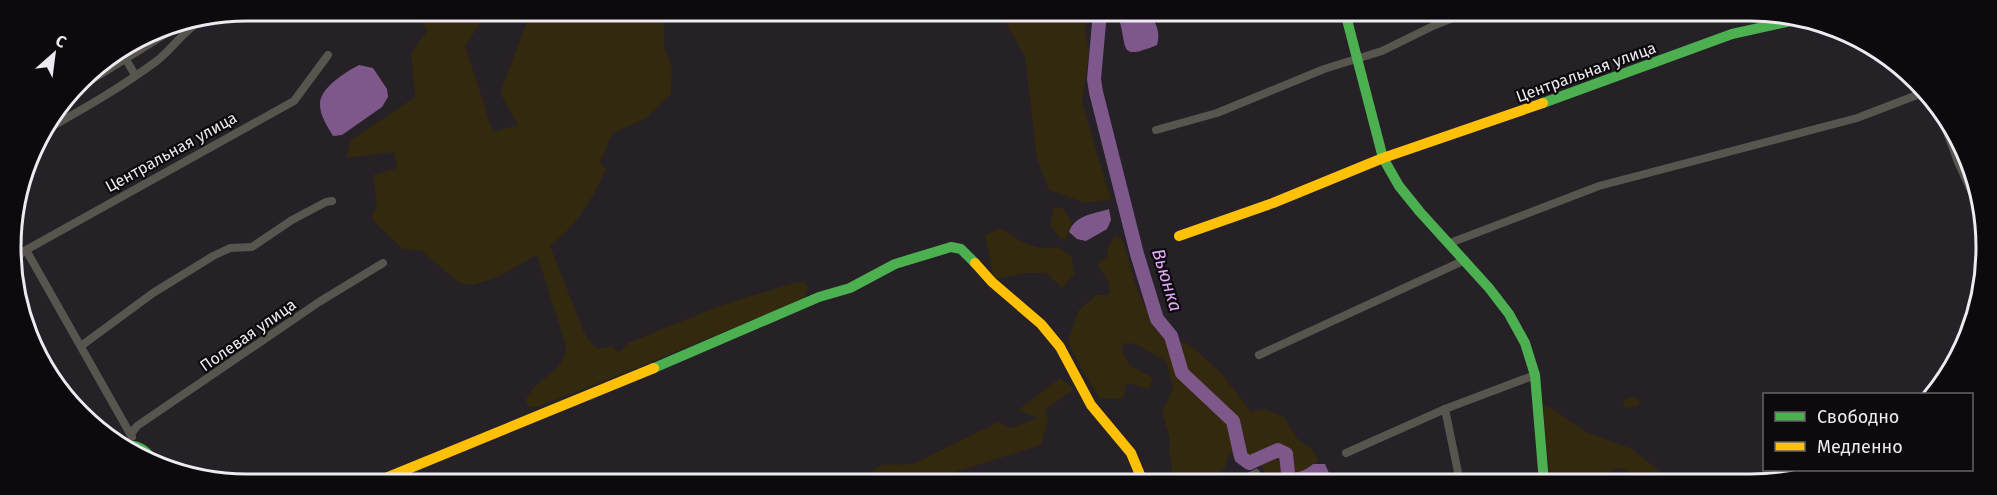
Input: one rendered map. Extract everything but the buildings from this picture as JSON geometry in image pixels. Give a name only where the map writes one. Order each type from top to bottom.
[{"type":"street","points":[[1347,21],[1383,158],[1404,193],[1465,260],[1516,324],[1524,338],[1531,357],[1534,375],[1543,474]]},
{"type":"street","points":[[1156,130],[1217,113],[1324,69],[1382,51],[1445,21]]},
{"type":"street","name":"Центральная улица","points":[[1179,236],[1273,204],[1383,158],[1507,116],[1732,34],[1781,23]]},
{"type":"street","points":[[59,123],[96,101],[160,58],[189,29]]},
{"type":"street","points":[[101,75],[158,39]]},
{"type":"street","name":"Центральная улица","points":[[21,254],[294,101],[328,55]]},
{"type":"street","points":[[125,57],[135,75]]},
{"type":"street","points":[[1450,243],[1599,186],[1857,118],[1917,95]]},
{"type":"street","points":[[1954,149],[1964,175]]},
{"type":"street","points":[[81,346],[153,293],[213,256],[230,248],[252,248],[292,220],[332,201]]},
{"type":"street","points":[[396,474],[610,387],[819,297],[850,288],[895,264],[951,247],[961,249],[969,255],[992,282],[1041,324],[1060,347],[1092,405],[1131,453],[1141,474]]},
{"type":"street","points":[[26,250],[81,346],[128,440]]},
{"type":"street","points":[[1259,355],[1465,260]]},
{"type":"street","name":"Полевая улица","points":[[130,441],[137,426],[319,302],[383,263]]},
{"type":"street","points":[[1346,453],[1445,409],[1534,375]]},
{"type":"street","points":[[1445,409],[1459,474]]},
{"type":"shaded area","points":[[421,21],[482,21],[465,46],[493,132],[518,125],[500,93],[527,21],[664,21],[664,47],[672,67],[671,94],[646,118],[612,134],[600,162],[606,170],[594,192],[569,229],[550,246],[584,332],[591,343],[599,349],[612,346],[619,352],[628,343],[716,307],[796,282],[804,282],[808,287],[805,298],[537,407],[528,406],[526,400],[530,392],[561,362],[566,346],[537,255],[498,277],[473,285],[459,283],[422,251],[403,249],[374,222],[371,216],[377,208],[373,175],[397,168],[394,152],[346,158],[351,140],[415,97],[411,53],[428,30]]},
{"type":"shaded area","points":[[1005,21],[1087,21],[1085,30],[1089,52],[1082,102],[1111,200],[1085,203],[1049,190],[1037,159],[1025,57]]},
{"type":"shaded area","points":[[1119,21],[1154,21],[1158,32],[1157,45],[1145,50],[1130,52],[1125,45]]},
{"type":"shaded area","points":[[359,65],[373,68],[387,89],[388,97],[382,107],[342,135],[333,136],[321,113],[321,99],[334,81]]},
{"type":"shaded area","points":[[1054,207],[1064,209],[1072,223],[1066,239],[1060,239],[1050,224]]},
{"type":"shaded area","points":[[1109,209],[1111,220],[1107,229],[1086,241],[1077,239],[1069,232],[1080,219]]},
{"type":"shaded area","points":[[1000,228],[1034,246],[1058,247],[1071,256],[1075,273],[1062,288],[1046,273],[1024,273],[994,280],[985,235]]},
{"type":"shaded area","points":[[1114,236],[1122,238],[1137,289],[1155,329],[1168,340],[1189,344],[1222,374],[1251,412],[1265,409],[1284,417],[1299,441],[1310,447],[1319,460],[1307,470],[1289,474],[1265,474],[1261,464],[1243,468],[1230,451],[1224,470],[1218,474],[1173,474],[1169,452],[1170,439],[1162,412],[1173,388],[1166,361],[1135,344],[1124,343],[1122,351],[1130,365],[1153,378],[1149,389],[1127,383],[1123,399],[1100,398],[1084,374],[1068,342],[1078,311],[1096,295],[1109,295],[1109,283],[1097,264],[1107,257],[1108,248]]},
{"type":"shaded area","points":[[1060,378],[1074,389],[1045,410],[1048,420],[1041,445],[949,474],[868,474],[881,465],[913,464],[998,422],[1011,428],[1038,418],[1018,410]]},
{"type":"shaded area","points":[[1631,397],[1638,398],[1640,404],[1632,408],[1623,406],[1624,400]]},
{"type":"shaded area","points":[[1543,406],[1551,408],[1586,432],[1632,449],[1661,474],[1630,474],[1623,469],[1616,468],[1609,474],[1549,474]]},
{"type":"shaded area","points":[[1313,464],[1325,464],[1329,474],[1288,474],[1308,468]]},
{"type":"waterway","name":"Вьюнка","points":[[1099,21],[1094,79],[1096,92],[1137,254],[1157,319],[1171,336],[1182,373],[1233,421],[1241,457],[1249,463],[1278,450],[1286,454],[1288,474]]},
{"type":"traffic: fast","points":[[1347,21],[1383,158],[1399,186],[1509,314],[1525,343],[1535,375],[1543,474]]},
{"type":"traffic: fast","points":[[1543,103],[1732,34],[1781,23]]},
{"type":"traffic: fast","points":[[654,368],[819,297],[850,288],[895,264],[951,247],[961,249],[975,263]]},
{"type":"traffic: slow","points":[[1179,236],[1273,203],[1383,158],[1543,103]]},
{"type":"traffic: slow","points":[[975,263],[992,282],[1041,324],[1060,347],[1091,405],[1131,453],[1140,474]]},
{"type":"traffic: slow","points":[[396,474],[654,368]]}]
